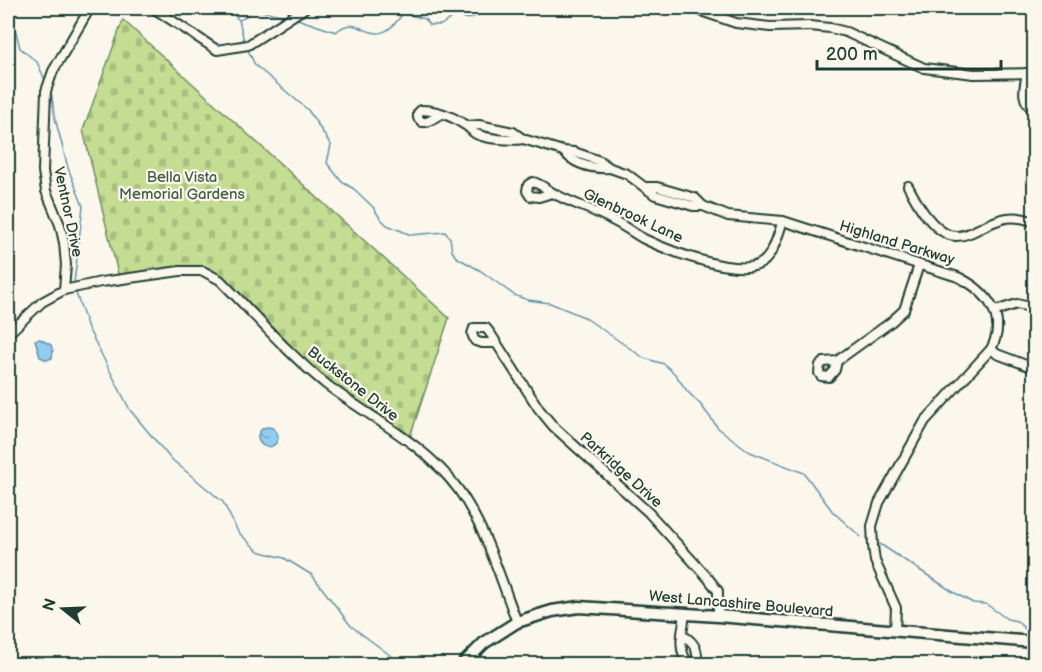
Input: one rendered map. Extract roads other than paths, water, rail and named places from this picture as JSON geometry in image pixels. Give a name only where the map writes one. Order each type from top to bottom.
[{"type":"main road","name":"West Lancashire Boulevard","points":[[463,664],[484,643],[517,622],[552,611],[579,607],[1035,642]]},
{"type":"street","name":"Ventnor Drive","points":[[64,290],[66,265],[64,243],[60,225],[46,191],[43,171],[46,92],[53,71],[90,8]]},
{"type":"street","points":[[153,8],[217,51],[239,48],[256,41],[305,8]]},
{"type":"street","points":[[692,8],[736,23],[770,27],[830,28],[846,32],[924,68],[974,74],[1031,73],[1024,96],[1035,110]]},
{"type":"street","name":"Highland Parkway","points":[[442,114],[467,126],[478,125],[513,132],[523,139],[591,158],[627,174],[655,195],[693,206],[703,206],[728,216],[783,221],[967,281],[982,293],[995,311]]},
{"type":"street","points":[[908,186],[928,218],[938,228],[956,237],[970,234],[1006,218],[1035,222]]},
{"type":"street","name":"Glenbrook Lane","points":[[552,193],[612,219],[643,238],[683,255],[718,265],[752,267],[762,262],[771,253],[783,221]]},
{"type":"street","points":[[837,361],[904,310],[919,265]]},
{"type":"street","name":"Buckstone Drive","points":[[64,290],[101,282],[180,271],[203,271],[220,280],[306,367],[420,451],[447,476],[473,514],[517,622]]},
{"type":"street","points":[[8,334],[42,302],[64,290]]},
{"type":"street","points":[[895,631],[896,608],[876,561],[873,546],[872,526],[879,502],[925,421],[991,349],[997,325],[995,311],[1017,304],[1035,308]]},
{"type":"street","name":"Parkridge Drive","points":[[496,343],[539,409],[554,426],[648,512],[708,578],[718,591],[718,616]]},
{"type":"street","points":[[991,349],[998,354],[1035,368]]},
{"type":"street","points":[[682,635],[685,614]]},
{"type":"water","points":[[40,339],[51,345],[52,358],[47,360],[40,357],[35,340]]},
{"type":"water","points":[[264,427],[272,427],[278,433],[278,441],[272,447],[264,447],[258,441],[258,433]]},
{"type":"waterway","points":[[18,8],[11,23],[20,48],[37,62],[45,80]]},
{"type":"waterway","points":[[232,8],[232,13],[239,20],[244,41]]},
{"type":"waterway","points":[[297,19],[336,32],[345,26],[353,25],[375,33],[383,32],[393,26],[403,13],[425,19],[429,25],[441,25],[456,15],[468,19],[487,8]]},
{"type":"waterway","points":[[563,8],[570,10]]},
{"type":"waterway","points":[[257,10],[286,16]]},
{"type":"waterway","points":[[240,20],[249,14]]},
{"type":"waterway","points":[[248,50],[255,65],[308,110],[331,145],[327,163],[342,182],[354,189],[373,207],[387,225],[411,235],[445,232],[450,238],[452,251],[456,257],[481,271],[514,295],[528,300],[550,303],[584,317],[644,358],[664,364],[675,374],[718,428],[750,452],[804,473],[833,512],[861,537]]},
{"type":"waterway","points":[[51,91],[55,118],[68,168],[83,206],[74,283]]},
{"type":"waterway","points":[[76,293],[88,328],[130,410],[170,458],[223,502],[238,532],[258,551],[284,558],[312,575],[351,626],[402,664]]},
{"type":"waterway","points":[[880,544],[953,592],[973,603],[986,604],[1007,619],[1017,621],[1025,629]]},
{"type":"park label","name":"Bella Vista Memorial Gardens","points":[[182,186]]}]
